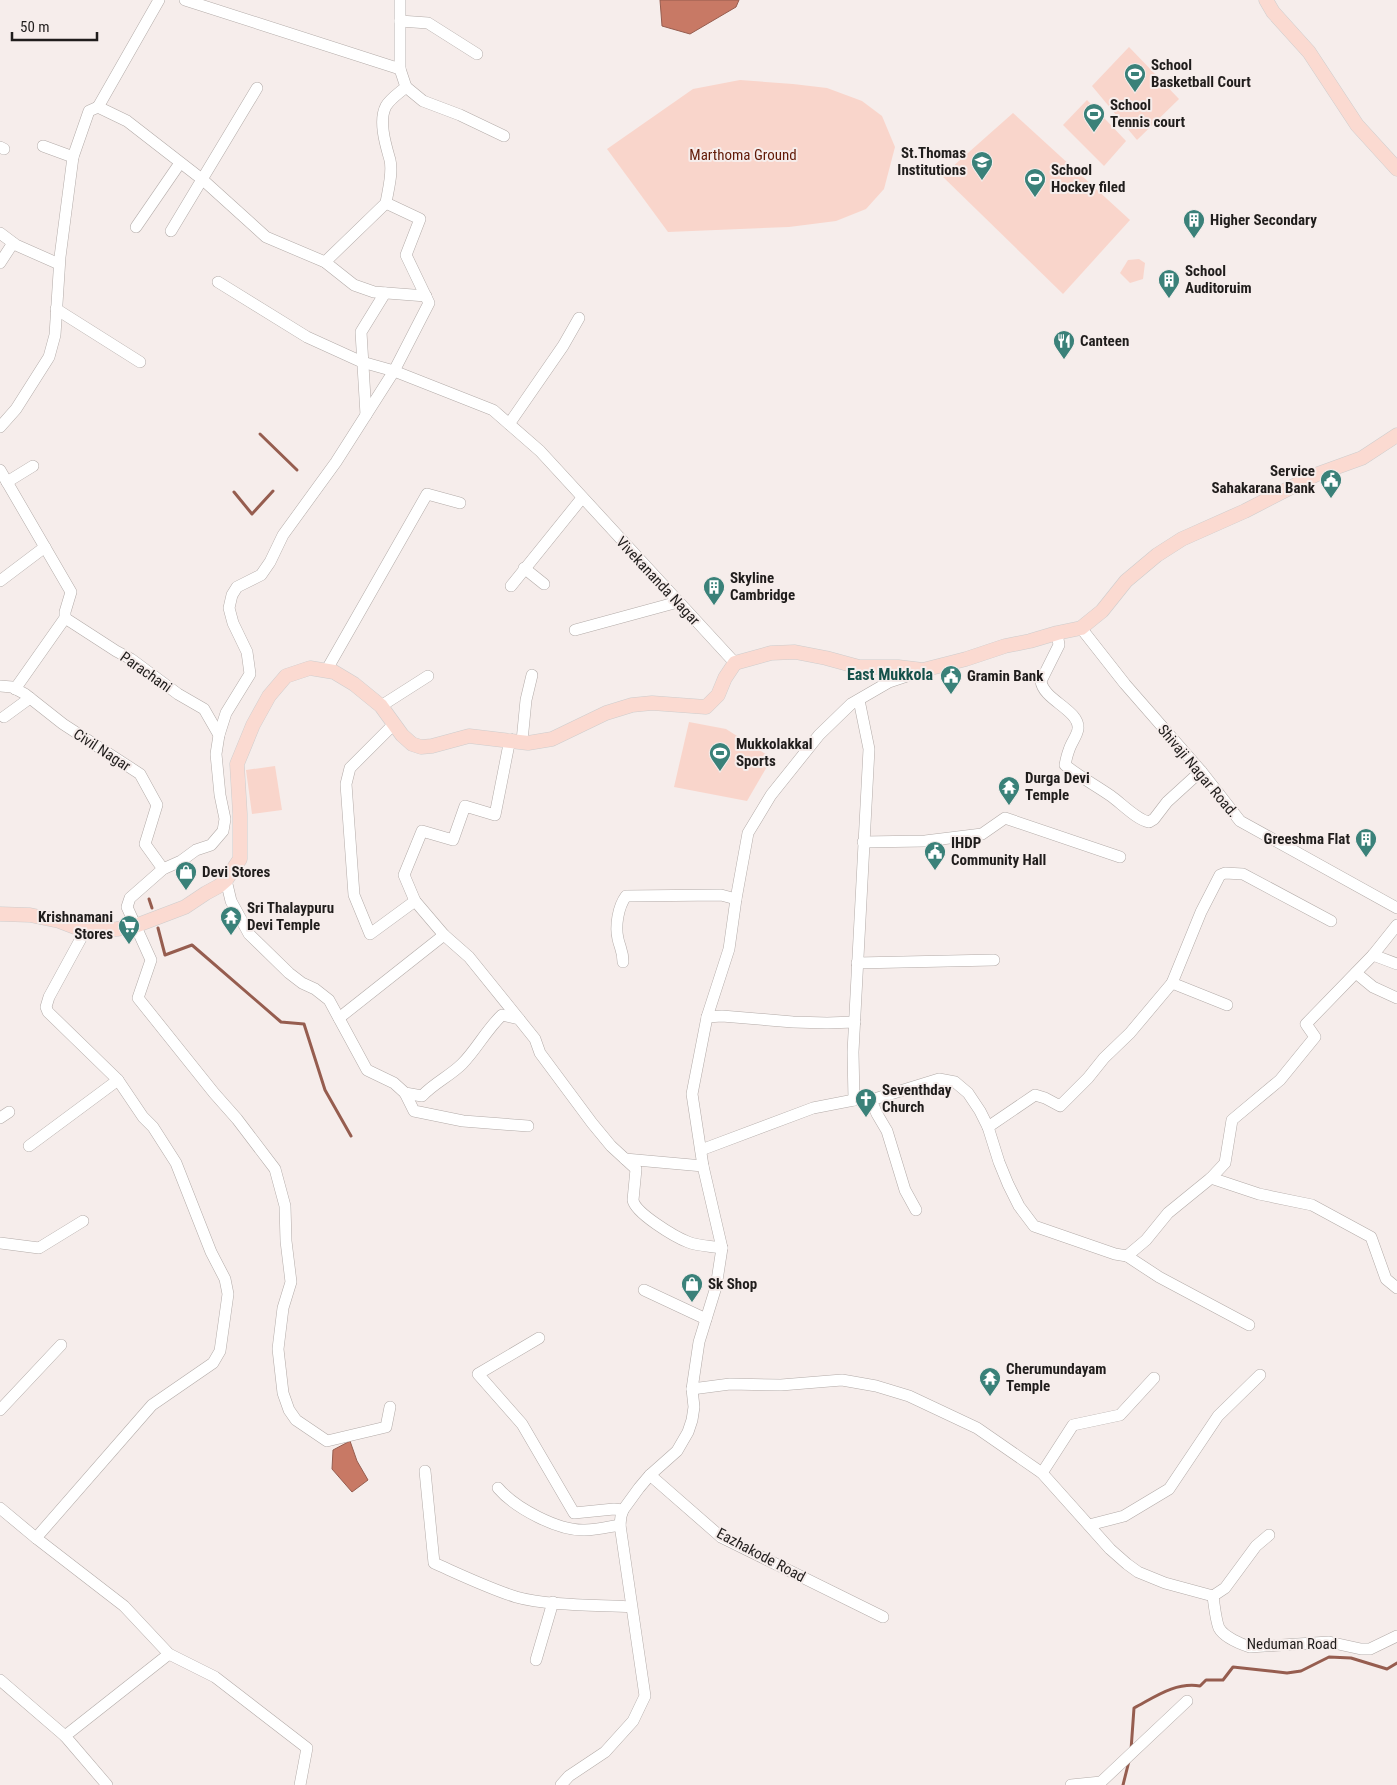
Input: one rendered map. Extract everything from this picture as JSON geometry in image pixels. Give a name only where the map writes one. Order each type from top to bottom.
[{"type":"main road","points":[[1266,0],[1273,12],[1309,52],[1357,125],[1397,169]]},
{"type":"main road","points":[[0,914],[30,915],[59,921],[85,932],[117,929],[135,926],[185,907],[226,880],[240,859],[237,764],[253,725],[269,696],[286,676],[310,668],[334,672],[354,684],[381,706],[393,725],[412,744],[421,747],[432,746],[468,736],[528,743],[552,740],[606,713],[632,705],[652,703],[706,706],[718,695],[725,678],[735,663],[771,653],[794,652],[859,667],[923,670],[966,659],[1005,646],[1030,642],[1057,633],[1081,628],[1102,612],[1126,581],[1157,555],[1182,539],[1245,511],[1314,475],[1362,458],[1397,435]]},
{"type":"street","points":[[0,427],[16,409],[49,357],[55,335],[59,264],[73,157],[89,111],[98,107],[159,0]]},
{"type":"street","points":[[185,0],[400,69]]},
{"type":"street","points":[[400,0],[400,69],[406,87],[423,100],[504,136]]},
{"type":"street","points":[[400,21],[428,22],[477,54]]},
{"type":"street","points":[[325,262],[386,203],[390,178],[390,161],[386,152],[383,116],[386,107],[406,87]]},
{"type":"street","points":[[172,231],[257,88]]},
{"type":"street","points":[[98,107],[127,121],[203,180],[266,237],[325,262],[354,285],[374,292],[426,296]]},
{"type":"street","points":[[43,146],[73,157]]},
{"type":"street","points":[[136,227],[180,163]]},
{"type":"street","points":[[386,203],[420,219],[406,255],[429,304],[394,371],[336,462],[283,535],[270,562],[261,575],[237,587],[232,595],[229,608],[233,623],[247,652],[250,674],[226,713],[219,735],[216,754],[220,795],[225,819],[223,830],[211,844],[196,850],[181,861],[163,869],[130,898],[127,907],[151,960],[138,998],[237,1119],[275,1169],[285,1206],[286,1242],[291,1282],[283,1308],[278,1349],[283,1393],[289,1410],[296,1420],[327,1441],[386,1427],[390,1407]]},
{"type":"street","points":[[0,233],[13,243],[59,264]]},
{"type":"street","points":[[0,263],[13,243]]},
{"type":"street","name":"Vivekananda Nagar","points":[[218,282],[307,337],[362,362],[394,371],[493,410],[540,451],[735,663]]},
{"type":"street","points":[[366,415],[361,332],[385,293]]},
{"type":"street","points":[[56,308],[140,362]]},
{"type":"street","points":[[509,424],[579,318]]},
{"type":"street","points":[[7,482],[33,466]]},
{"type":"street","points":[[0,470],[71,592],[65,618],[15,689]]},
{"type":"street","points":[[326,671],[427,494],[460,504]]},
{"type":"street","points":[[511,586],[582,498]]},
{"type":"street","points":[[0,581],[45,547]]},
{"type":"street","points":[[524,568],[544,584]]},
{"type":"street","points":[[575,630],[678,602]]},
{"type":"street","name":"Parachani","points":[[65,618],[131,659],[178,694],[204,709],[219,735]]},
{"type":"street","name":"Shivaji Nagar Road.","points":[[1081,628],[1126,684],[1201,771],[1240,821],[1397,908]]},
{"type":"street","points":[[1057,633],[1059,645],[1041,681],[1044,690],[1069,712],[1077,722],[1078,729],[1068,752],[1065,765],[1137,816],[1149,822],[1154,819],[1167,802],[1201,771]]},
{"type":"street","points":[[561,1785],[568,1776],[605,1752],[633,1721],[645,1696],[620,1525],[621,1516],[650,1475],[677,1451],[688,1432],[692,1420],[694,1407],[692,1389],[700,1342],[716,1287],[722,1248],[703,1166],[692,1094],[708,1017],[729,949],[748,833],[771,795],[818,735],[852,704],[889,682],[923,670]]},
{"type":"street","points":[[532,675],[495,815],[465,806],[453,840],[422,830],[404,875],[414,901],[444,935],[469,958],[528,1028],[540,1053],[566,1090],[611,1146],[636,1170],[633,1200],[639,1211],[688,1242],[722,1248]]},
{"type":"street","points":[[381,706],[428,676]]},
{"type":"street","name":"Civil Nagar","points":[[0,686],[15,689],[30,698],[63,724],[140,774],[158,804],[145,844],[163,869]]},
{"type":"street","points":[[4,717],[30,698]]},
{"type":"street","points":[[854,1100],[853,1052],[869,749],[859,700]]},
{"type":"street","points":[[393,725],[350,768],[346,784],[354,895],[370,934],[414,901]]},
{"type":"street","points":[[863,842],[925,841],[982,834],[1005,818],[1120,857]]},
{"type":"street","points":[[988,1127],[1035,1095],[1060,1106],[1130,1033],[1172,982],[1201,912],[1220,876],[1225,873],[1243,874],[1331,921]]},
{"type":"street","points":[[226,880],[231,901],[249,934],[288,973],[329,1000],[367,1070],[394,1083],[405,1093],[414,1111],[463,1121],[528,1126]]},
{"type":"street","points":[[623,962],[623,952],[618,939],[618,918],[622,902],[626,896],[722,895],[736,899]]},
{"type":"street","points":[[1127,1256],[1146,1240],[1168,1213],[1211,1178],[1225,1163],[1232,1120],[1280,1080],[1315,1037],[1306,1024],[1356,974],[1395,929]]},
{"type":"street","points":[[36,1538],[152,1404],[213,1363],[220,1351],[228,1294],[225,1279],[211,1252],[176,1164],[153,1127],[142,1117],[118,1080],[47,1010],[49,996],[85,932]]},
{"type":"street","points":[[339,1018],[444,935]]},
{"type":"street","points":[[1373,955],[1397,964]]},
{"type":"street","points":[[857,963],[994,960]]},
{"type":"street","points":[[1356,974],[1373,987],[1397,998]]},
{"type":"street","points":[[1172,982],[1228,1005]]},
{"type":"street","points":[[405,1093],[422,1096],[431,1086],[461,1065],[490,1026],[502,1015],[519,1018]]},
{"type":"street","points":[[708,1017],[722,1016],[827,1023],[855,1022]]},
{"type":"street","points":[[701,1150],[813,1108],[854,1100],[871,1100],[939,1079],[955,1082],[968,1093],[980,1111],[988,1127],[998,1162],[1008,1184],[1034,1226],[1115,1254],[1127,1256],[1160,1277],[1249,1325]]},
{"type":"street","points":[[30,1146],[118,1080]]},
{"type":"street","points":[[871,1100],[886,1131],[905,1190],[916,1210]]},
{"type":"street","points":[[625,1159],[703,1166]]},
{"type":"street","points":[[1211,1178],[1259,1194],[1312,1205],[1371,1237],[1386,1279],[1397,1288]]},
{"type":"street","points":[[0,1243],[39,1248],[83,1221]]},
{"type":"street","points":[[644,1290],[706,1319]]},
{"type":"street","points":[[539,1338],[478,1374],[522,1424],[574,1512],[624,1510]]},
{"type":"street","points":[[0,1410],[61,1345]]},
{"type":"street","points":[[1089,1524],[1124,1516],[1169,1488],[1218,1416],[1260,1375]]},
{"type":"street","points":[[1042,1473],[1073,1425],[1120,1415],[1154,1378]]},
{"type":"street","points":[[692,1389],[730,1384],[781,1385],[842,1380],[876,1386],[909,1396],[977,1428],[1042,1473],[1127,1564],[1138,1572],[1165,1583],[1213,1596],[1225,1588],[1256,1546],[1269,1535]]},
{"type":"street","points":[[425,1471],[434,1562],[518,1597],[553,1602],[631,1607]]},
{"type":"street","name":"Eazhakode Road","points":[[650,1475],[721,1537],[883,1617]]},
{"type":"street","points":[[498,1488],[506,1498],[540,1518],[565,1528],[584,1530],[620,1525]]},
{"type":"street","points":[[0,1508],[124,1606],[168,1654],[215,1677],[307,1748],[300,1785]]},
{"type":"street","name":"Neduman Road","points":[[1213,1596],[1220,1628],[1240,1644],[1250,1647],[1329,1642],[1361,1649],[1370,1648],[1397,1636]]},
{"type":"street","points":[[536,1660],[553,1602]]},
{"type":"street","points":[[65,1736],[168,1654]]},
{"type":"street","points":[[0,1680],[65,1736],[108,1785]]},
{"type":"street","points":[[1071,1785],[1102,1784],[1187,1701]]},
{"type":"green space","name":"School Basketball Court","points":[[1129,47],[1179,99],[1137,140],[1092,86]]},
{"type":"green space","name":"Marthoma Ground","points":[[740,80],[827,88],[862,101],[882,116],[895,147],[884,189],[866,209],[836,221],[789,227],[668,232],[607,149],[693,89]]},
{"type":"green space","name":"School Tennis court","points":[[1087,100],[1126,141],[1104,166],[1063,125]]},
{"type":"green space","name":"School Hockey filed","points":[[1013,113],[1130,220],[1063,294],[942,176]]},
{"type":"green space","points":[[1139,259],[1145,263],[1143,279],[1130,283],[1120,273],[1128,260]]},
{"type":"green space","name":"Mukkolakkal Sports","points":[[689,722],[726,729],[772,758],[747,801],[674,787]]},
{"type":"green space","points":[[275,766],[282,810],[252,814],[246,770]]},
{"type":"shaded area","points":[[660,0],[739,0],[736,7],[690,34],[662,26]]},
{"type":"shaded area","points":[[350,1441],[357,1461],[368,1480],[352,1492],[332,1469],[333,1450]]},
{"type":"waterway","points":[[260,434],[297,470]]},
{"type":"waterway","points":[[234,492],[252,514],[273,491]]},
{"type":"waterway","points":[[149,899],[152,908]]},
{"type":"waterway","points":[[158,928],[165,955],[192,945],[281,1022],[304,1024],[325,1090],[351,1136]]},
{"type":"waterway","points":[[1131,1750],[1134,1708],[1174,1688],[1191,1685],[1200,1686],[1206,1680],[1223,1680],[1233,1667],[1287,1673],[1301,1671],[1329,1657],[1351,1658],[1387,1669],[1397,1663]]},
{"type":"waterway","points":[[1123,1785],[1129,1761]]},
{"type":"place","name":"School Basketball Court","points":[[1135,93]]},
{"type":"place","name":"School Tennis court","points":[[1094,133]]},
{"type":"place","name":"St.Thomas Institutions","points":[[982,181]]},
{"type":"place","name":"School Hockey filed","points":[[1035,198]]},
{"type":"place","name":"Higher Secondary","points":[[1194,239]]},
{"type":"place","name":"School Auditoruim","points":[[1169,299]]},
{"type":"place","name":"Canteen","points":[[1064,360]]},
{"type":"place","name":"Service Sahakarana Bank","points":[[1331,499]]},
{"type":"place","name":"Skyline Cambridge","points":[[714,606]]},
{"type":"place","name":"Gramin Bank","points":[[951,695]]},
{"type":"place","name":"Mukkolakkal Sports","points":[[720,772]]},
{"type":"place","name":"Durga Devi Temple","points":[[1009,806]]},
{"type":"place","name":"Greeshma Flat","points":[[1366,858]]},
{"type":"place","name":"IHDP Community Hall","points":[[935,871]]},
{"type":"place","name":"Devi Stores","points":[[186,891]]},
{"type":"place","name":"Sri Thalaypuru Devi Temple","points":[[231,936]]},
{"type":"place","name":"Krishnamani Stores","points":[[129,945]]},
{"type":"place","name":"Seventhday Church","points":[[866,1118]]},
{"type":"place","name":"Sk Shop","points":[[692,1303]]},
{"type":"place","name":"Cherumundayam Temple","points":[[990,1397]]},
{"type":"district","name":"East Mukkola","points":[[890,674]]}]
